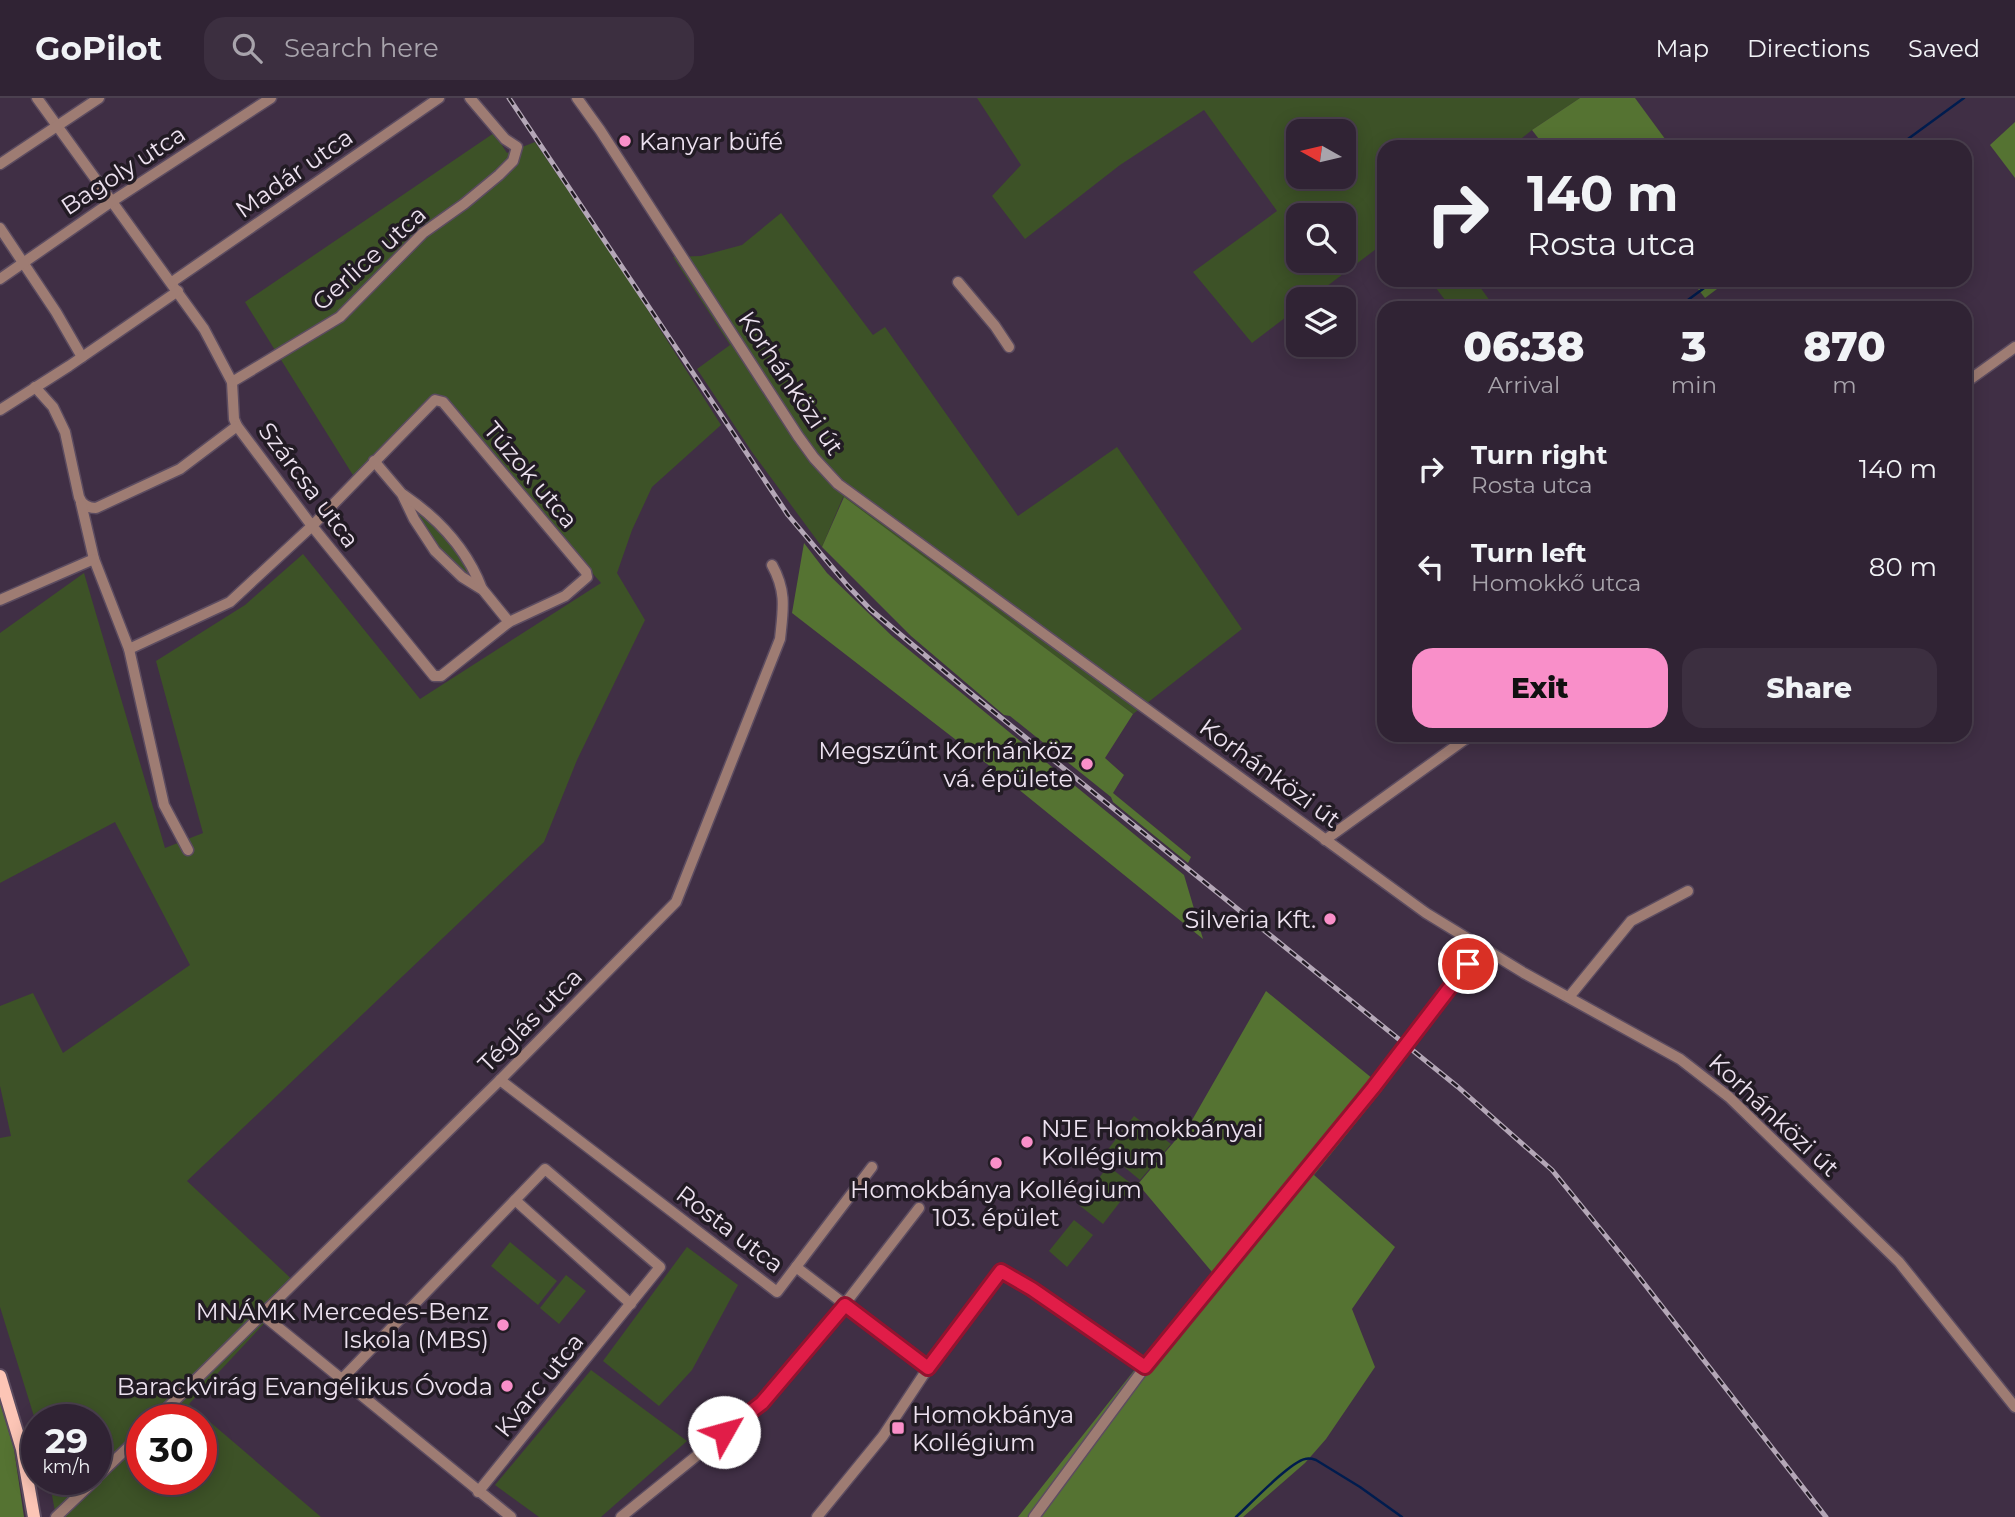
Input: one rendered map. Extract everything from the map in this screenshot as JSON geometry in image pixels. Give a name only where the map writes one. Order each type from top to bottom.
[{"type":"main road","points":[[0,1377],[22,1449],[34,1517]]},
{"type":"street","name":"Szárcsa utca","points":[[37,98],[204,329],[232,382],[234,419],[237,426],[312,526],[434,676]]},
{"type":"street","points":[[0,164],[99,98]]},
{"type":"street","name":"Bagoly utca","points":[[0,279],[111,202],[271,98]]},
{"type":"street","name":"Madár utca","points":[[0,410],[82,357],[175,286],[439,98]]},
{"type":"street","name":"Gerlice utca","points":[[232,382],[340,317],[423,233],[464,204],[513,161],[517,148],[505,139],[470,98]]},
{"type":"street","name":"Korhánközi út","points":[[577,98],[798,436],[832,478],[1426,913],[1480,947],[1680,1059],[1729,1097],[1899,1262],[2015,1407]]},
{"type":"street","points":[[0,228],[82,357]]},
{"type":"street","points":[[958,282],[1009,347]]},
{"type":"street","points":[[1972,378],[2015,347]]},
{"type":"street","points":[[35,387],[53,407],[65,432],[94,559],[129,649],[164,805],[188,850]]},
{"type":"street","name":"Túzok utca","points":[[129,649],[230,602],[312,526],[435,400],[443,402],[586,572],[587,577],[565,596],[509,622],[441,676],[434,676]]},
{"type":"street","points":[[81,503],[96,508],[180,469],[237,426]]},
{"type":"street","points":[[374,461],[402,494],[414,519],[435,551],[462,577],[482,590],[509,622]]},
{"type":"street","points":[[402,494],[425,509],[453,537],[475,570],[482,590]]},
{"type":"street","points":[[0,600],[94,559]]},
{"type":"street","name":"Téglás utca","points":[[171,1404],[676,902],[780,639],[784,603],[780,579],[772,565]]},
{"type":"street","points":[[1325,839],[1461,742]]},
{"type":"street","points":[[1569,997],[1631,921],[1688,891]]},
{"type":"street","points":[[1034,1517],[1145,1367],[1373,1088],[1480,947]]},
{"type":"street","name":"Rosta utca","points":[[500,1080],[777,1292],[796,1267],[928,1368]]},
{"type":"street","points":[[796,1267],[872,1167]]},
{"type":"street","name":"Kvarc utca","points":[[478,1492],[660,1267],[545,1169],[515,1200]]},
{"type":"street","points":[[342,1378],[515,1200],[631,1304]]},
{"type":"street","points":[[621,1517],[762,1403],[845,1305],[919,1208]]},
{"type":"street","points":[[817,1517],[883,1436],[928,1368],[1001,1271],[1032,1289],[1145,1367]]},
{"type":"street","points":[[263,1315],[510,1517]]},
{"type":"street","points":[[112,1463],[126,1450]]},
{"type":"street","points":[[56,1517],[79,1495]]},
{"type":"green space","points":[[977,98],[1580,98],[1520,140],[1377,140],[1377,248],[1356,264],[1356,203],[1286,203],[1286,273],[1344,273],[1326,287],[1286,287],[1286,317],[1252,343],[1193,272],[1277,211],[1204,110],[1120,165],[1025,239],[992,196],[1021,165]]},
{"type":"green space","points":[[1580,98],[1635,98],[1666,140],[1540,140],[1532,130]]},
{"type":"green space","points":[[2015,122],[2015,178],[1990,145]]},
{"type":"green space","points":[[494,133],[507,153],[535,142],[621,268],[721,425],[652,487],[632,530],[617,573],[645,620],[577,760],[544,842],[187,1181],[299,1286],[189,1404],[126,1404],[126,1495],[217,1495],[217,1428],[321,1517],[56,1517],[52,1495],[112,1495],[112,1404],[30,1404],[0,1307],[0,1138],[11,1136],[0,1086],[0,1006],[33,993],[63,1053],[190,965],[115,822],[0,883],[0,633],[84,573],[165,848],[203,833],[156,661],[245,605],[303,554],[420,699],[601,583],[442,400],[356,480],[245,302]]},
{"type":"green space","points":[[781,213],[873,335],[885,327],[1018,516],[1117,447],[1242,629],[1133,714],[843,497],[822,547],[752,452],[697,369],[730,345],[673,257],[701,256],[742,245]]},
{"type":"green space","points":[[1435,287],[1480,287],[1490,301],[1446,301]]},
{"type":"green space","points":[[1696,287],[1720,287],[1705,298]]},
{"type":"green space","points":[[844,497],[1133,714],[1105,758],[1124,775],[1113,793],[1191,857],[1188,863],[1113,802],[1111,797],[1010,716],[1004,715],[911,636],[822,547]]},
{"type":"green space","points":[[418,509],[443,532],[472,576],[463,573],[446,559],[414,510]]},
{"type":"green space","points":[[804,543],[827,573],[892,636],[1184,875],[1203,939],[991,767],[792,613]]},
{"type":"green space","points":[[1266,991],[1384,1088],[1314,1175],[1395,1247],[1352,1309],[1375,1367],[1326,1439],[1305,1463],[1243,1517],[1018,1517],[1212,1272],[1138,1184],[1191,1122]]},
{"type":"green space","points":[[1134,1116],[1171,1144],[1140,1180],[1106,1152]]},
{"type":"green space","points":[[1108,1166],[1133,1185],[1103,1224],[1079,1205]]},
{"type":"green space","points":[[1074,1220],[1093,1235],[1067,1267],[1049,1251]]},
{"type":"green space","points":[[510,1242],[557,1281],[538,1305],[491,1266]]},
{"type":"green space","points":[[687,1247],[738,1285],[692,1370],[659,1406],[603,1361]]},
{"type":"green space","points":[[566,1275],[586,1291],[559,1324],[540,1308]]},
{"type":"green space","points":[[591,1370],[687,1441],[601,1517],[539,1517],[495,1485]]},
{"type":"green space","points":[[0,1403],[14,1449],[24,1517],[0,1517]]},
{"type":"waterway","points":[[1907,140],[1964,98]]},
{"type":"waterway","points":[[1686,301],[1706,287]]},
{"type":"waterway","points":[[1236,1517],[1280,1476],[1305,1459],[1316,1460],[1402,1517]]},
{"type":"railway","points":[[509,98],[788,515],[848,586],[871,610],[968,691],[1458,1087],[1552,1170],[1826,1517]]},
{"type":"place","name":"Kanyar büfé","points":[[625,141]]},
{"type":"place","name":"Megszűnt Korhánköz vá. épülete","points":[[1087,764]]},
{"type":"place","name":"Silveria Kft.","points":[[1330,919]]},
{"type":"place","name":"NJE Homokbányai Kollégium","points":[[1027,1142]]},
{"type":"place","name":"Homokbánya Kollégium 103. épület","points":[[996,1163]]},
{"type":"place","name":"MNÁMK Mercedes-Benz Iskola (MBS)","points":[[503,1325]]},
{"type":"place","name":"Barackvirág Evangélikus Óvoda","points":[[507,1386]]},
{"type":"place","name":"Homokbánya Kollégium","points":[[898,1428]]},
{"type":"route","points":[[724,1432],[762,1403],[845,1305],[928,1368],[1001,1271],[1032,1289],[1145,1367],[1373,1088],[1468,964]]}]
